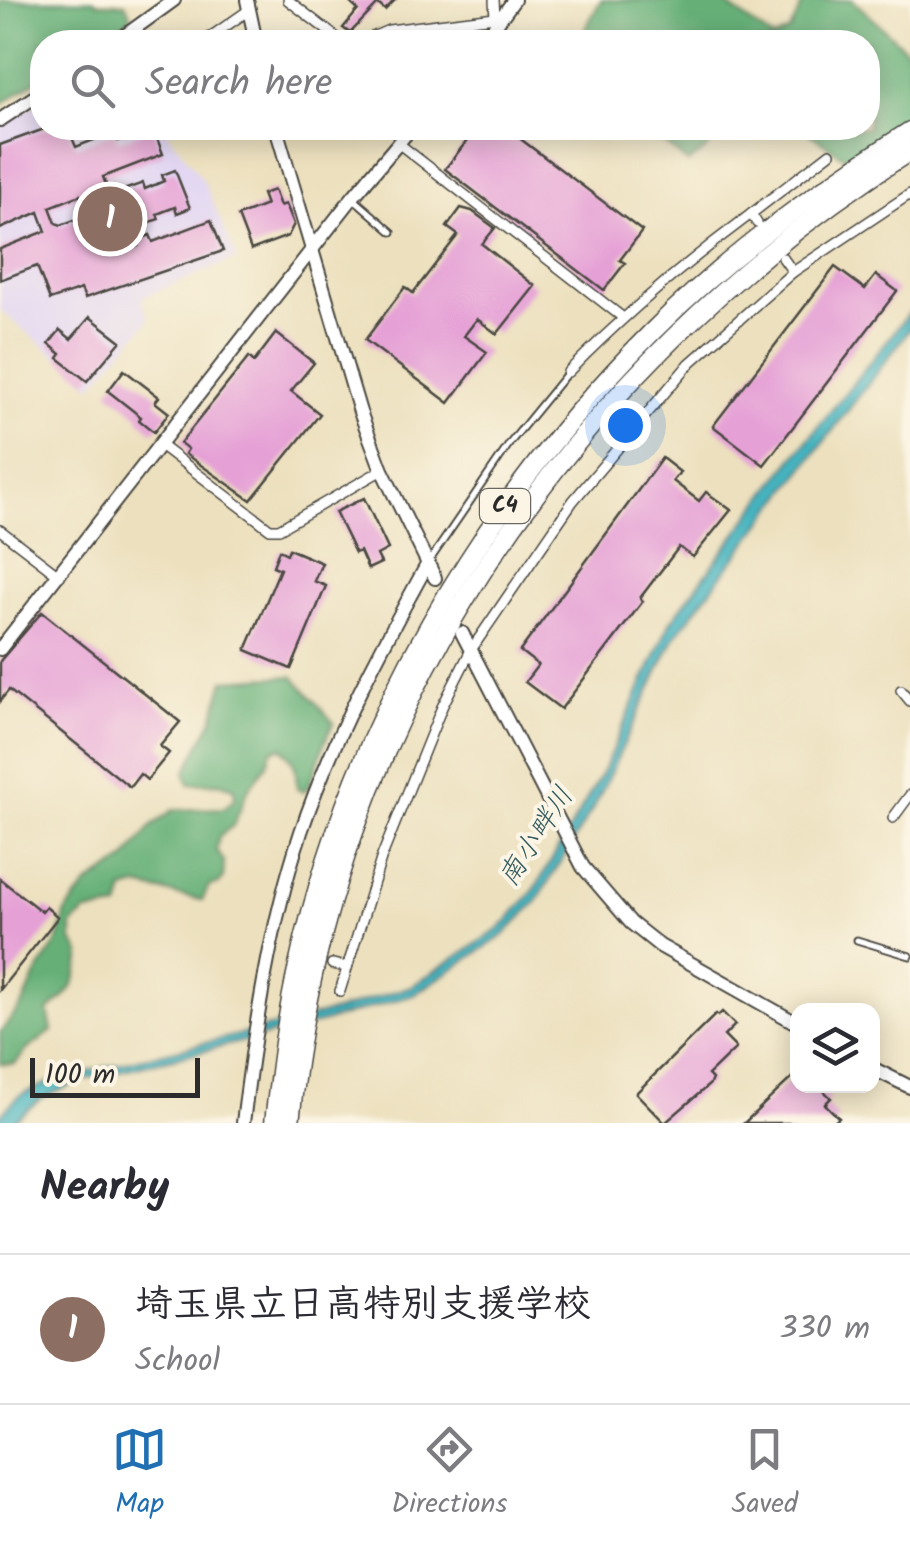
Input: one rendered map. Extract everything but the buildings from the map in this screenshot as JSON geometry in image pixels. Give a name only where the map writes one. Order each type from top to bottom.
[{"type":"highway","name":"C4","points":[[274,1123],[291,1047],[312,909],[343,815],[378,730],[427,630],[500,514],[562,430],[654,329],[754,242],[910,131]]},
{"type":"highway","name":"C4","points":[[297,1011],[360,814],[432,655],[504,536],[575,442],[665,342],[765,255],[910,151]]},
{"type":"highway","name":"C4","points":[[290,1123],[291,1047]]},
{"type":"street","points":[[133,30],[174,0]]},
{"type":"street","points":[[288,0],[328,30]]},
{"type":"street","points":[[494,0],[500,16]]},
{"type":"street","points":[[491,30],[514,0]]},
{"type":"street","points":[[217,30],[248,5],[253,30]]},
{"type":"street","points":[[389,30],[500,16]]},
{"type":"street","points":[[0,120],[30,100]]},
{"type":"street","points":[[280,140],[360,412],[382,470],[436,578]]},
{"type":"street","points":[[0,649],[401,140]]},
{"type":"street","points":[[398,143],[622,317]]},
{"type":"street","points":[[568,372],[622,317],[830,154]]},
{"type":"street","points":[[340,991],[382,856],[442,707],[471,650],[573,501],[690,363],[793,272],[910,194]]},
{"type":"street","points":[[751,214],[758,224]]},
{"type":"street","points":[[784,258],[793,272]]},
{"type":"street","points":[[160,445],[270,529],[279,529],[382,470]]},
{"type":"street","points":[[0,530],[60,576]]},
{"type":"street","points":[[242,1123],[260,1019],[278,954],[281,900],[301,832],[326,764],[371,666],[428,564]]},
{"type":"street","points":[[462,633],[582,866],[618,910],[660,946],[790,1019]]},
{"type":"street","points":[[901,690],[910,700]]},
{"type":"street","points":[[893,818],[910,794]]},
{"type":"street","points":[[332,964],[347,967]]},
{"type":"street","points":[[880,1071],[908,1082]]},
{"type":"lane","points":[[353,198],[392,232]]},
{"type":"lane","points":[[428,564],[510,442],[568,372]]},
{"type":"lane","points":[[857,940],[910,956]]},
{"type":"shaded area","points":[[30,107],[30,140],[173,140],[203,180],[237,258],[141,298],[149,320],[92,386],[0,310],[0,127]]},
{"type":"green space","points":[[0,0],[125,3],[132,19],[114,30],[30,30],[30,85],[0,105]]},
{"type":"green space","points":[[601,0],[721,0],[761,30],[585,30]]},
{"type":"green space","points":[[804,0],[853,0],[910,53],[910,113],[880,136],[880,30],[790,30]]},
{"type":"green space","points":[[660,140],[714,140],[688,163]]},
{"type":"green space","points":[[819,140],[875,140],[849,160]]},
{"type":"green space","points":[[293,676],[334,723],[304,792],[297,789],[296,770],[290,757],[281,747],[271,751],[233,826],[219,836],[216,850],[224,861],[223,878],[219,884],[209,886],[202,900],[137,886],[124,890],[119,908],[86,912],[72,925],[72,941],[81,954],[79,965],[72,987],[48,1011],[52,1031],[15,1064],[1,1064],[0,1033],[24,1002],[58,940],[66,912],[87,885],[125,860],[151,827],[173,810],[224,808],[235,799],[234,788],[219,783],[189,784],[185,773],[213,719],[224,680]]},
{"type":"water","points":[[910,312],[910,329],[674,638],[596,803],[537,901],[504,935],[413,995],[323,1022],[82,1080],[42,1098],[11,1123],[0,1123],[0,1115],[20,1095],[57,1079],[336,1011],[412,986],[501,928],[535,889],[601,775],[670,623],[782,472]]},
{"type":"place","name":"埼玉県立日高特別支援学校","points":[[110,219]]},
{"type":"water label","name":"南小畔川","points":[[537,837]]}]
